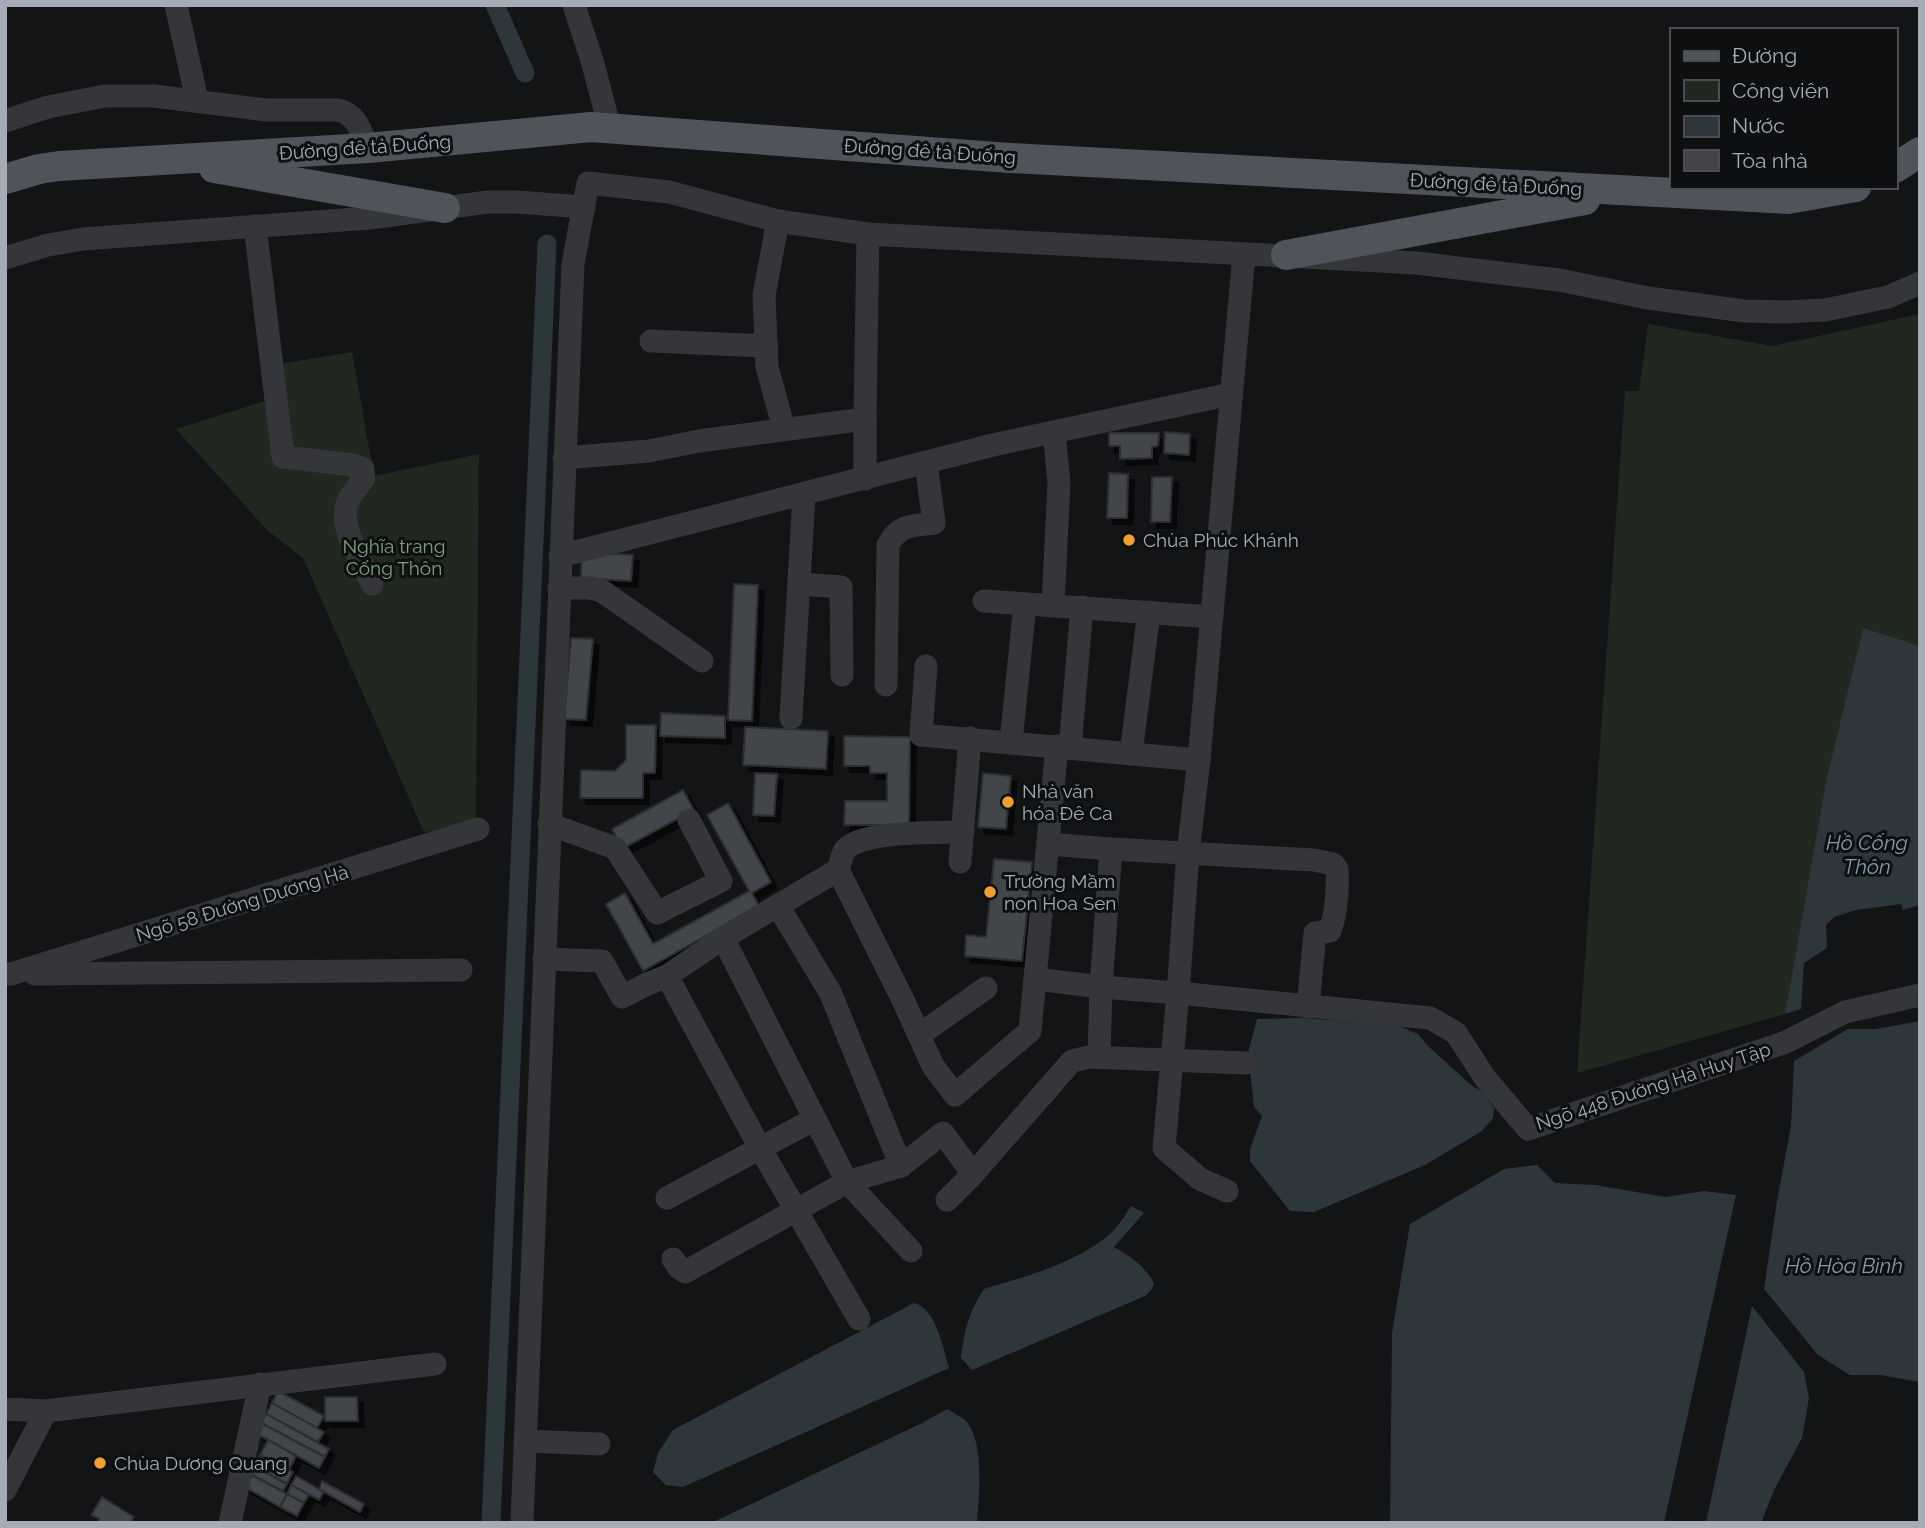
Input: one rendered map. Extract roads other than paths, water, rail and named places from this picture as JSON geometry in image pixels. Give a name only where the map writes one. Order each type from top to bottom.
[{"type":"main road","name":"Đường đê tả Đuống","points":[[5,179],[59,166],[368,148],[591,127],[1010,158],[1788,199],[1845,189]]},
{"type":"main road","points":[[1897,167],[1920,152]]},
{"type":"main road","points":[[164,160],[445,208]]},
{"type":"main road","points":[[1897,174],[1920,165]]},
{"type":"main road","points":[[1286,255],[1633,191]]},
{"type":"street","points":[[176,5],[197,100]]},
{"type":"street","points":[[574,5],[610,129]]},
{"type":"street","points":[[5,121],[48,107],[105,96],[154,96],[266,110],[330,109],[344,111],[353,117],[368,148]]},
{"type":"street","points":[[522,1523],[573,264],[588,183],[669,192],[778,220],[868,234],[1416,263],[1559,280],[1648,298],[1744,311],[1825,310],[1888,297],[1920,283]]},
{"type":"street","points":[[5,258],[48,244],[83,239],[370,218],[475,203],[506,202],[584,207]]},
{"type":"street","points":[[778,220],[764,295],[767,366],[784,429]]},
{"type":"street","points":[[255,226],[283,457],[353,464],[363,469],[364,478],[348,500],[344,514],[347,530],[372,584]]},
{"type":"street","points":[[865,478],[868,234]]},
{"type":"street","points":[[1227,1191],[1200,1180],[1164,1148],[1188,853],[1199,760],[1244,254]]},
{"type":"street","points":[[651,341],[766,345]]},
{"type":"street","points":[[560,556],[1054,432],[1231,394]]},
{"type":"street","points":[[564,457],[649,451],[699,441],[865,419]]},
{"type":"street","points":[[1053,606],[1059,483],[1054,432]]},
{"type":"street","points":[[886,685],[888,545],[902,528],[934,523],[926,463]]},
{"type":"street","points":[[791,719],[804,495]]},
{"type":"street","points":[[800,583],[841,587],[842,675]]},
{"type":"street","points":[[559,588],[590,588],[602,591],[702,661]]},
{"type":"street","points":[[984,601],[1212,617]]},
{"type":"street","points":[[1011,742],[1025,604]]},
{"type":"street","points":[[838,870],[933,1066],[955,1096],[1030,1031],[1048,844],[1082,607]]},
{"type":"street","points":[[1131,754],[1149,612]]},
{"type":"street","points":[[926,666],[921,735],[1199,760]]},
{"type":"street","points":[[960,862],[970,738]]},
{"type":"street","points":[[549,824],[615,848],[657,913],[721,881],[689,820]]},
{"type":"street","name":"Ngõ 58 Đường Dương Hà","points":[[8,974],[478,829]]},
{"type":"street","points":[[544,959],[603,961],[622,997],[667,976],[723,938],[838,870],[845,850],[862,839],[963,832]]},
{"type":"street","points":[[1048,844],[1314,860],[1333,864],[1337,869],[1335,915],[1330,931],[1315,933],[1308,1007]]},
{"type":"street","points":[[1099,1057],[1111,849]]},
{"type":"street","points":[[778,906],[830,992],[901,1166]]},
{"type":"street","points":[[723,938],[847,1182],[911,1251]]},
{"type":"street","points":[[8,974],[461,970]]},
{"type":"street","points":[[667,976],[795,1211],[859,1319]]},
{"type":"street","name":"Ngõ 448 Đường Hà Huy Tập","points":[[1036,979],[1430,1018],[1456,1033],[1485,1078],[1528,1129],[1786,1042],[1845,1012],[1920,995]]},
{"type":"street","points":[[919,1035],[986,988]]},
{"type":"street","points":[[947,1200],[974,1174],[1072,1061],[1099,1057],[1245,1063]]},
{"type":"street","points":[[667,1198],[815,1119]]},
{"type":"street","points":[[673,1259],[685,1272],[847,1182],[901,1166],[943,1133],[974,1174]]},
{"type":"street","points":[[5,1409],[46,1410],[435,1363]]},
{"type":"street","points":[[230,1523],[260,1384]]},
{"type":"street","points":[[5,1490],[46,1410]]},
{"type":"street","points":[[525,1441],[598,1444]]},
{"type":"water","name":"Hồ Cống Thôn","points":[[1863,628],[1920,646],[1920,905],[1903,910],[1901,904],[1856,910],[1834,917],[1826,925],[1827,948],[1804,963],[1801,1009],[1785,1014],[1826,781]]},
{"type":"water","points":[[1301,1018],[1394,1024],[1418,1034],[1471,1085],[1482,1092],[1494,1108],[1493,1118],[1482,1131],[1425,1165],[1314,1212],[1290,1211],[1250,1161],[1250,1149],[1262,1116],[1254,1107],[1248,1053],[1257,1019]]},
{"type":"water","name":"Hồ Hòa Bình","points":[[1920,1021],[1920,1382],[1881,1375],[1850,1375],[1818,1355],[1764,1289],[1791,1126],[1794,1061],[1848,1029],[1876,1029]]},
{"type":"water","points":[[1537,1165],[1555,1183],[1596,1185],[1665,1197],[1704,1191],[1736,1195],[1664,1523],[1390,1523],[1392,1333],[1410,1224],[1504,1169]]},
{"type":"water","points":[[1131,1206],[1144,1213],[1114,1247],[1146,1271],[1154,1283],[1152,1289],[1145,1296],[972,1370],[961,1358],[962,1348],[971,1313],[984,1289],[1051,1267],[1083,1252],[1111,1233]]},
{"type":"water","points":[[914,1303],[922,1306],[933,1320],[949,1368],[683,1487],[666,1485],[653,1472],[658,1453],[673,1430]]},
{"type":"water","name":"Hồ Hòa Bình","points":[[1752,1306],[1804,1372],[1809,1398],[1802,1438],[1774,1490],[1761,1523],[1706,1523]]},
{"type":"water","points":[[947,1409],[966,1421],[976,1442],[979,1470],[977,1523],[711,1523],[920,1424]]},
{"type":"waterway","points":[[495,5],[525,73]]},
{"type":"waterway","points":[[491,1523],[547,244]]},
{"type":"place","name":"Chùa Phúc Khánh","points":[[1129,540]]},
{"type":"place","name":"Nhà văn hóa Đê Ca","points":[[1008,802]]},
{"type":"place","name":"Trường Mầm non Hoa Sen","points":[[990,892]]},
{"type":"place","name":"Chùa Dương Quang","points":[[100,1463]]},
{"type":"park label","name":"Nghĩa trang Cống Thôn","points":[[394,557]]}]
